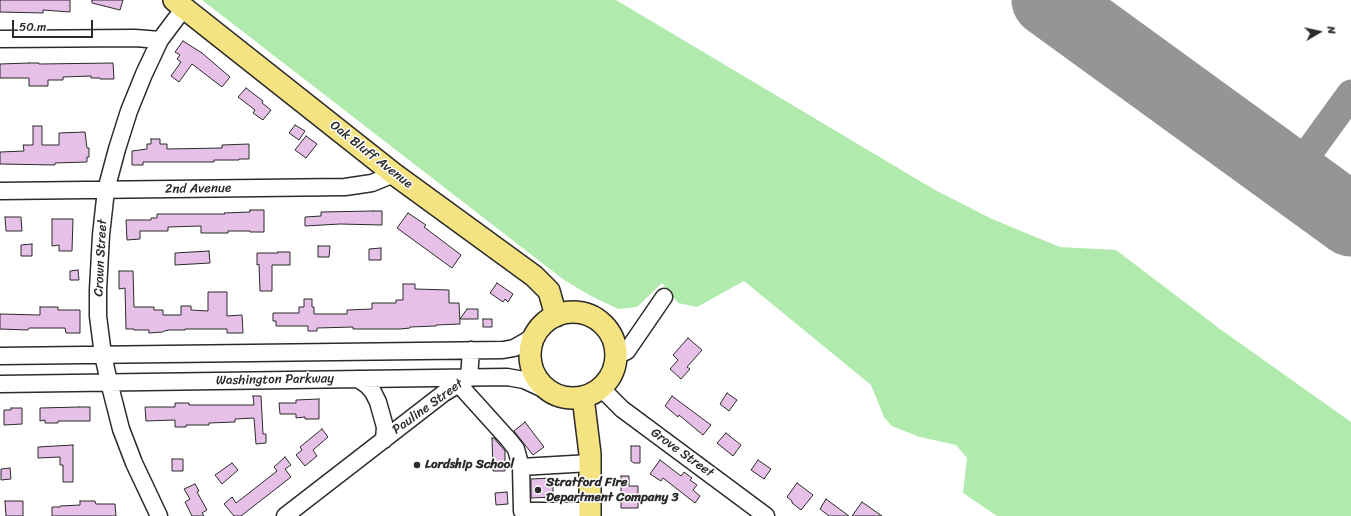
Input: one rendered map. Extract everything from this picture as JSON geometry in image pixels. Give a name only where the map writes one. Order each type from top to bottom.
[{"type":"main road","name":"Oak Bluff Avenue","points":[[179,4],[394,174],[534,276],[549,291],[556,316]]},
{"type":"main road","points":[[567,313],[580,313],[591,316],[601,323],[609,332],[614,344],[616,356],[614,368],[609,379],[592,393],[571,398],[559,396],[548,390],[537,378],[531,363],[531,346],[538,331],[546,322],[556,316],[567,313]]},
{"type":"main road","points":[[590,514],[592,393]]},
{"type":"street","name":"Crown Street","points":[[159,516],[134,463],[121,429],[103,355],[98,316],[98,290],[101,235],[106,190],[116,149],[144,74],[179,4]]},
{"type":"street","points":[[0,39],[135,38],[160,40]]},
{"type":"street","name":"2nd Avenue","points":[[0,191],[345,186],[372,182],[394,174]]},
{"type":"street","points":[[616,356],[627,351],[664,297]]},
{"type":"street","name":"Washington Parkway","points":[[0,356],[503,350],[514,348],[528,340],[538,331]]},
{"type":"street","name":"Pauline Street","points":[[285,516],[461,380],[471,350]]},
{"type":"street","name":"Washington Parkway","points":[[0,384],[358,379],[461,380],[507,377],[524,380],[548,390]]},
{"type":"street","name":"Pauline Street","points":[[358,379],[367,385],[373,392],[378,402],[385,427],[384,440]]},
{"type":"street","points":[[461,380],[516,449],[521,467],[522,511],[590,514]]},
{"type":"street","name":"Grove Street","points":[[592,393],[622,409],[766,516]]},
{"type":"street","points":[[521,467],[590,464]]},
{"type":"green space","points":[[202,0],[616,0],[935,190],[992,219],[1060,247],[1116,250],[1220,329],[1351,422],[1351,516],[997,516],[963,493],[967,458],[956,445],[920,437],[892,426],[884,417],[871,385],[744,281],[697,307],[678,303],[662,283],[637,307],[618,309],[591,296],[564,280]]},
{"type":"building","points":[[0,0],[70,0],[70,12],[43,10],[43,13],[0,12]]},
{"type":"building","points":[[92,0],[123,0],[120,10],[92,3]]},
{"type":"building","points":[[183,41],[202,53],[230,77],[222,87],[192,64],[179,82],[171,76],[181,62],[177,59],[180,55],[175,52]]},
{"type":"building","points":[[113,63],[114,79],[91,78],[91,76],[63,77],[63,80],[48,80],[48,86],[29,86],[29,78],[0,78],[0,64]]},
{"type":"building","points":[[246,88],[263,101],[262,103],[271,110],[263,120],[253,113],[255,110],[238,97]]},
{"type":"building","points":[[295,125],[305,131],[299,140],[289,133]]},
{"type":"building","points":[[33,126],[42,126],[42,145],[59,145],[59,133],[85,132],[87,148],[89,148],[89,157],[87,157],[87,162],[55,163],[55,165],[0,164],[0,152],[24,151],[23,145],[33,145]]},
{"type":"building","points":[[306,136],[317,144],[306,158],[295,150]]},
{"type":"building","points":[[151,139],[160,139],[160,144],[167,144],[167,149],[222,148],[222,145],[249,144],[249,159],[214,160],[214,162],[143,162],[143,165],[132,165],[132,151],[147,149],[147,144],[151,144]]},
{"type":"building","points":[[250,210],[264,210],[264,232],[228,231],[228,233],[201,233],[201,226],[168,227],[168,231],[140,231],[140,239],[127,240],[126,220],[151,220],[151,218],[157,218],[157,214],[225,214],[224,213],[250,212]]},
{"type":"building","points":[[382,211],[382,225],[340,224],[305,226],[305,217],[321,216],[321,212]]},
{"type":"building","points":[[408,213],[426,225],[424,227],[461,255],[452,268],[397,228]]},
{"type":"building","points":[[5,217],[21,217],[22,231],[6,231]]},
{"type":"building","points":[[52,219],[73,219],[72,251],[59,251],[59,245],[52,246]]},
{"type":"building","points":[[32,244],[32,256],[21,256],[21,245]]},
{"type":"building","points":[[318,246],[330,246],[329,257],[318,257]]},
{"type":"building","points":[[381,248],[381,260],[369,260],[369,249]]},
{"type":"building","points":[[209,251],[210,263],[175,265],[175,253]]},
{"type":"building","points":[[290,252],[290,265],[272,265],[272,291],[260,291],[257,253]]},
{"type":"building","points":[[78,270],[79,280],[70,280],[70,271]]},
{"type":"building","points":[[119,271],[133,271],[134,307],[154,307],[154,310],[163,310],[163,315],[181,315],[181,306],[191,306],[191,310],[208,311],[208,292],[227,292],[227,316],[242,315],[243,333],[227,333],[227,329],[185,329],[149,333],[149,330],[126,329],[125,288],[119,289]]},
{"type":"building","points":[[497,283],[513,294],[508,302],[505,299],[503,302],[490,293]]},
{"type":"building","points":[[403,284],[415,284],[415,289],[449,290],[449,303],[459,303],[460,324],[400,329],[353,329],[353,327],[317,328],[317,331],[308,331],[308,326],[276,326],[276,321],[273,321],[273,313],[299,313],[299,307],[304,307],[304,299],[312,299],[314,314],[347,314],[347,310],[372,309],[372,303],[396,303],[396,300],[403,300]]},
{"type":"building","points":[[40,307],[58,307],[58,310],[80,310],[80,333],[66,333],[65,328],[29,328],[28,330],[0,329],[0,314],[40,315]]},
{"type":"building","points":[[467,309],[478,309],[478,319],[460,319]]},
{"type":"building","points":[[483,319],[492,319],[492,327],[483,327]]},
{"type":"building","points":[[688,338],[702,350],[687,367],[690,369],[681,379],[670,369],[678,360],[673,355]]},
{"type":"building","points":[[727,393],[737,400],[729,411],[720,404]]},
{"type":"building","points":[[253,396],[261,396],[263,434],[266,434],[266,443],[256,444],[254,418],[235,419],[235,422],[209,423],[209,425],[186,425],[186,427],[175,427],[175,420],[146,421],[145,407],[175,407],[175,403],[189,403],[189,405],[254,405]]},
{"type":"building","points":[[672,396],[711,425],[703,435],[679,415],[678,417],[665,406]]},
{"type":"building","points":[[319,399],[319,419],[305,419],[305,417],[296,418],[296,414],[280,414],[279,403],[296,403],[296,400]]},
{"type":"building","points":[[90,407],[90,421],[58,421],[58,423],[45,423],[45,420],[40,421],[40,408]]},
{"type":"building","points":[[11,408],[22,408],[22,424],[4,425],[4,410],[11,410]]},
{"type":"building","points":[[525,422],[544,447],[533,455],[514,431]]},
{"type":"building","points":[[322,429],[328,437],[313,450],[317,456],[305,466],[296,455],[302,450],[300,447]]},
{"type":"building","points":[[726,433],[741,445],[733,456],[717,443]]},
{"type":"building","points":[[492,438],[494,438],[505,451],[505,471],[493,471]]},
{"type":"building","points":[[73,445],[73,482],[63,482],[63,465],[60,465],[60,457],[38,458],[38,447]]},
{"type":"building","points":[[631,446],[640,446],[640,463],[634,463],[631,461]]},
{"type":"building","points":[[285,457],[291,465],[285,469],[291,477],[241,516],[234,516],[224,504],[232,497],[236,503],[249,493],[277,471],[274,467]]},
{"type":"building","points":[[172,459],[183,459],[183,471],[172,471]]},
{"type":"building","points":[[660,460],[681,476],[684,472],[692,478],[690,480],[697,485],[693,490],[700,496],[695,503],[663,478],[661,481],[650,474]]},
{"type":"building","points":[[758,460],[771,469],[764,479],[751,470]]},
{"type":"building","points":[[232,463],[238,470],[222,484],[215,475]]},
{"type":"building","points":[[10,468],[11,479],[1,480],[1,469]]},
{"type":"building","points":[[621,476],[629,476],[629,486],[638,486],[638,508],[621,508]]},
{"type":"building","name":"Stratford Fire Department Company 3","points":[[553,478],[553,497],[531,498],[531,479]]},
{"type":"building","points":[[797,483],[813,495],[801,510],[787,497]]},
{"type":"building","points":[[195,484],[199,491],[197,492],[207,510],[202,513],[204,516],[192,516],[185,502],[190,499],[184,489]]},
{"type":"building","points":[[507,492],[508,504],[496,505],[495,493]]},
{"type":"building","points":[[826,499],[849,516],[829,516],[820,509]]},
{"type":"building","points":[[5,501],[23,501],[23,516],[6,516]]},
{"type":"building","points":[[80,501],[95,501],[96,504],[115,504],[116,516],[52,516],[52,507],[80,505]]},
{"type":"building","points":[[862,502],[882,516],[852,516]]},
{"type":"taxiway","points":[[1314,193],[1306,180],[1304,172],[1306,159],[1309,152],[1351,94]]},
{"type":"taxiway","points":[[1270,160],[1292,163],[1304,157],[1309,152]]},
{"type":"runway","points":[[1048,0],[1351,220]]},
{"type":"place","name":"Lordship School","points":[[417,465]]},
{"type":"place","name":"Stratford Fire Department Company 3","points":[[538,490]]}]
